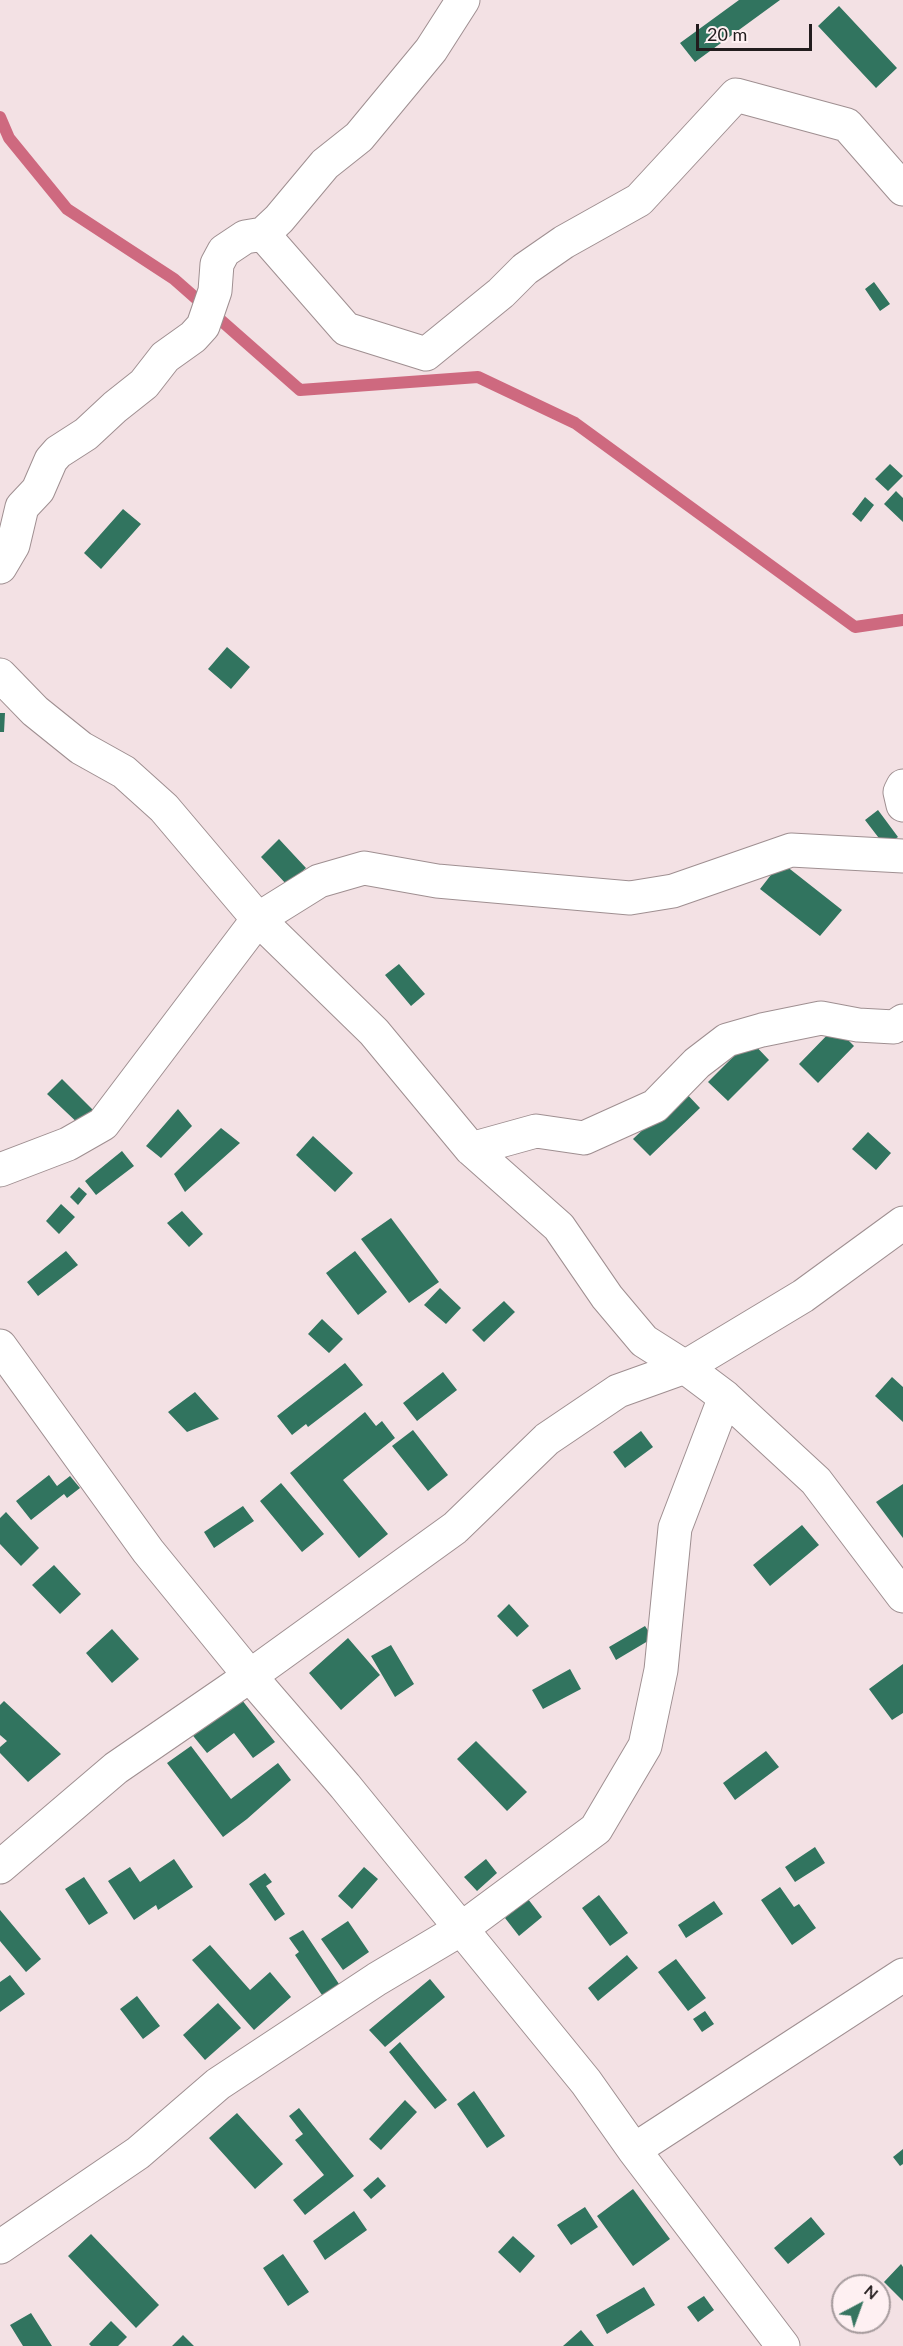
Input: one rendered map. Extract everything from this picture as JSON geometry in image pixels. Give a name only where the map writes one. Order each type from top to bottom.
[{"type":"street","points":[[0,567],[13,545],[22,507],[39,490],[51,460],[58,452],[86,435],[115,407],[144,384],[165,357],[193,337],[202,326],[215,291],[217,264],[224,251],[245,237],[264,234],[325,164],[359,137],[431,50],[463,0]]},
{"type":"street","points":[[264,234],[346,329],[426,354],[501,293],[525,269],[564,242],[639,200],[736,95],[847,124],[903,189]]},
{"type":"street","points":[[0,675],[35,711],[81,748],[124,772],[164,808],[258,919],[374,1032],[471,1149],[559,1227],[608,1297],[644,1341],[685,1367],[725,1397],[816,1481],[903,1596]]},
{"type":"street","points":[[903,786],[900,792],[903,805]]},
{"type":"street","points":[[0,1170],[68,1144],[103,1124],[258,919],[319,881],[364,868],[437,881],[630,898],[673,891],[791,850],[903,856]]},
{"type":"street","points":[[471,1149],[536,1131],[584,1138],[656,1106],[697,1062],[727,1040],[821,1018],[894,1027],[903,1021]]},
{"type":"street","points":[[0,1867],[116,1768],[250,1676],[455,1528],[547,1439],[618,1392],[685,1367],[803,1296],[903,1223]]},
{"type":"street","points":[[0,1346],[148,1551],[250,1676],[345,1786],[586,2082],[634,2150],[783,2346]]},
{"type":"street","points":[[0,2247],[138,2153],[218,2085],[376,1979],[461,1929],[596,1829],[645,1746],[661,1670],[675,1528],[725,1397]]},
{"type":"street","points":[[634,2150],[903,1975]]},
{"type":"building","points":[[739,0],[780,0],[695,62],[680,43]]},
{"type":"building","points":[[839,6],[897,68],[876,88],[818,26]]},
{"type":"building","points":[[874,282],[890,304],[880,311],[865,289]]},
{"type":"building","points":[[890,464],[903,476],[888,491],[875,479]]},
{"type":"building","points":[[896,491],[903,498],[903,522],[884,504]]},
{"type":"building","points":[[865,497],[874,505],[861,522],[852,514]]},
{"type":"building","points":[[123,509],[141,524],[101,569],[84,553]]},
{"type":"building","points":[[227,647],[250,667],[231,689],[208,669]]},
{"type":"building","points":[[0,713],[5,713],[4,732],[0,732]]},
{"type":"building","points":[[878,810],[898,837],[885,846],[865,820]]},
{"type":"building","points":[[279,839],[306,868],[287,885],[261,857]]},
{"type":"building","points":[[781,862],[842,910],[820,936],[760,889]]},
{"type":"building","points":[[399,964],[425,994],[411,1006],[385,975]]},
{"type":"building","points":[[835,1027],[854,1046],[818,1083],[799,1064]]},
{"type":"building","points":[[750,1040],[769,1060],[728,1101],[708,1082]]},
{"type":"building","points":[[62,1079],[95,1112],[82,1127],[47,1094]]},
{"type":"building","points":[[684,1091],[700,1108],[650,1156],[633,1139]]},
{"type":"building","points":[[178,1109],[192,1126],[161,1158],[146,1146]]},
{"type":"building","points":[[221,1128],[240,1143],[185,1192],[174,1174]]},
{"type":"building","points":[[868,1132],[891,1153],[876,1170],[852,1149]]},
{"type":"building","points":[[313,1136],[353,1173],[335,1192],[296,1155]]},
{"type":"building","points":[[122,1151],[134,1166],[96,1195],[85,1181]]},
{"type":"building","points":[[79,1187],[87,1194],[78,1205],[70,1197]]},
{"type":"building","points":[[61,1204],[75,1217],[59,1234],[46,1221]]},
{"type":"building","points":[[182,1211],[203,1234],[189,1247],[167,1223]]},
{"type":"building","points":[[391,1218],[439,1282],[409,1303],[361,1239]]},
{"type":"building","points":[[66,1251],[78,1265],[38,1296],[27,1282]]},
{"type":"building","points":[[355,1251],[387,1292],[358,1315],[326,1273]]},
{"type":"building","points":[[440,1288],[461,1308],[446,1324],[424,1305]]},
{"type":"building","points":[[504,1301],[515,1312],[484,1342],[472,1330]]},
{"type":"building","points":[[322,1319],[343,1339],[329,1353],[308,1334]]},
{"type":"building","points":[[345,1363],[363,1385],[308,1427],[306,1424],[292,1435],[277,1416]]},
{"type":"building","points":[[443,1372],[457,1390],[417,1421],[403,1403]]},
{"type":"building","points":[[892,1377],[903,1387],[903,1422],[875,1396]]},
{"type":"building","points":[[195,1392],[219,1419],[187,1432],[168,1412]]},
{"type":"building","points":[[365,1412],[376,1426],[382,1421],[395,1438],[343,1480],[388,1534],[359,1558],[290,1473]]},
{"type":"building","points":[[413,1430],[448,1475],[428,1491],[392,1446]]},
{"type":"building","points":[[641,1431],[653,1447],[625,1468],[613,1452]]},
{"type":"building","points":[[49,1475],[57,1486],[70,1476],[80,1488],[67,1498],[64,1494],[31,1520],[16,1501]]},
{"type":"building","points":[[281,1483],[324,1534],[302,1552],[260,1501]]},
{"type":"building","points":[[903,1484],[903,1538],[876,1502]]},
{"type":"building","points":[[243,1506],[254,1521],[214,1548],[204,1532]]},
{"type":"building","points":[[6,1512],[39,1548],[21,1566],[0,1544],[0,1518]]},
{"type":"building","points":[[802,1525],[819,1545],[770,1586],[753,1565]]},
{"type":"building","points":[[54,1565],[81,1594],[60,1614],[32,1585]]},
{"type":"building","points":[[509,1604],[529,1626],[517,1637],[497,1616]]},
{"type":"building","points":[[645,1626],[653,1638],[616,1660],[609,1647]]},
{"type":"building","points":[[112,1629],[139,1659],[112,1683],[86,1653]]},
{"type":"building","points":[[348,1638],[380,1675],[341,1710],[309,1673]]},
{"type":"building","points":[[391,1645],[414,1684],[395,1697],[371,1656]]},
{"type":"building","points":[[903,1664],[903,1713],[892,1720],[869,1689]]},
{"type":"building","points":[[570,1669],[581,1689],[543,1709],[532,1690]]},
{"type":"building","points":[[238,1695],[275,1742],[253,1758],[234,1733],[207,1753],[190,1732]]},
{"type":"building","points":[[4,1701],[61,1754],[28,1782],[0,1753],[0,1747],[7,1741],[0,1735],[0,1705]]},
{"type":"building","points":[[476,1741],[527,1792],[507,1811],[457,1759]]},
{"type":"building","points":[[191,1746],[231,1799],[278,1763],[291,1780],[223,1837],[167,1763]]},
{"type":"building","points":[[766,1751],[779,1767],[735,1800],[723,1783]]},
{"type":"building","points":[[815,1847],[825,1863],[795,1882],[785,1867]]},
{"type":"building","points":[[174,1859],[193,1887],[158,1910],[156,1905],[134,1920],[108,1881],[130,1867],[140,1882]]},
{"type":"building","points":[[486,1859],[497,1873],[477,1891],[464,1877]]},
{"type":"building","points":[[364,1867],[378,1879],[352,1909],[338,1896]]},
{"type":"building","points":[[265,1873],[272,1882],[266,1886],[285,1914],[275,1921],[249,1884]]},
{"type":"building","points":[[84,1877],[108,1913],[89,1925],[65,1889]]},
{"type":"building","points":[[780,1887],[794,1907],[799,1904],[816,1928],[792,1945],[761,1900]]},
{"type":"building","points":[[599,1895],[628,1933],[610,1946],[582,1908]]},
{"type":"building","points":[[528,1899],[542,1917],[519,1936],[505,1918]]},
{"type":"building","points":[[714,1901],[723,1914],[686,1938],[678,1925]]},
{"type":"building","points":[[0,1910],[41,1959],[26,1972],[0,1941]]},
{"type":"building","points":[[348,1921],[369,1952],[343,1970],[321,1939]]},
{"type":"building","points":[[303,1930],[341,1987],[324,1998],[295,1955],[299,1952],[289,1938]]},
{"type":"building","points":[[210,1945],[250,1990],[270,1972],[291,1997],[254,2030],[192,1960]]},
{"type":"building","points":[[627,1955],[638,1968],[598,2001],[588,1988]]},
{"type":"building","points":[[676,1959],[706,1998],[688,2011],[658,1972]]},
{"type":"building","points":[[10,1975],[25,1994],[0,2012],[0,1982]]},
{"type":"building","points":[[430,1979],[445,1997],[385,2047],[369,2030]]},
{"type":"building","points":[[137,1996],[160,2026],[143,2039],[120,2009]]},
{"type":"building","points":[[218,2003],[241,2028],[205,2060],[183,2035]]},
{"type":"building","points":[[705,2011],[714,2024],[702,2032],[693,2019]]},
{"type":"building","points":[[400,2042],[447,2100],[435,2109],[389,2052]]},
{"type":"building","points":[[474,2091],[505,2136],[487,2148],[457,2104]]},
{"type":"building","points":[[405,2100],[417,2112],[381,2150],[369,2139]]},
{"type":"building","points":[[299,2108],[354,2176],[305,2215],[293,2200],[324,2175],[295,2140],[303,2134],[289,2116]]},
{"type":"building","points":[[237,2113],[283,2164],[255,2189],[209,2138]]},
{"type":"building","points":[[903,2149],[903,2164],[900,2166],[893,2157]]},
{"type":"building","points":[[378,2177],[386,2186],[371,2199],[363,2190]]},
{"type":"building","points":[[633,2189],[670,2239],[633,2266],[597,2216]]},
{"type":"building","points":[[585,2207],[598,2227],[571,2245],[557,2225]]},
{"type":"building","points":[[354,2211],[367,2230],[325,2260],[313,2241]]},
{"type":"building","points":[[811,2217],[825,2234],[788,2264],[774,2248]]},
{"type":"building","points":[[91,2234],[159,2305],[136,2328],[68,2256]]},
{"type":"building","points":[[513,2236],[535,2256],[520,2273],[498,2252]]},
{"type":"building","points":[[283,2254],[309,2292],[288,2306],[263,2268]]},
{"type":"building","points":[[901,2264],[903,2267],[903,2301],[891,2289],[891,2275]]},
{"type":"building","points":[[644,2287],[655,2305],[607,2334],[596,2315]]},
{"type":"building","points":[[704,2296],[714,2310],[698,2322],[687,2307]]},
{"type":"building","points":[[31,2313],[52,2346],[23,2346],[10,2325]]},
{"type":"building","points":[[111,2321],[127,2337],[118,2346],[91,2346],[89,2344]]},
{"type":"building","points":[[581,2330],[594,2346],[563,2346]]},
{"type":"building","points":[[183,2335],[194,2346],[172,2346]]},
{"type":"waterway","points":[[0,117],[9,138],[67,209],[174,279],[300,390],[478,377],[575,423],[855,627],[903,620]]}]
